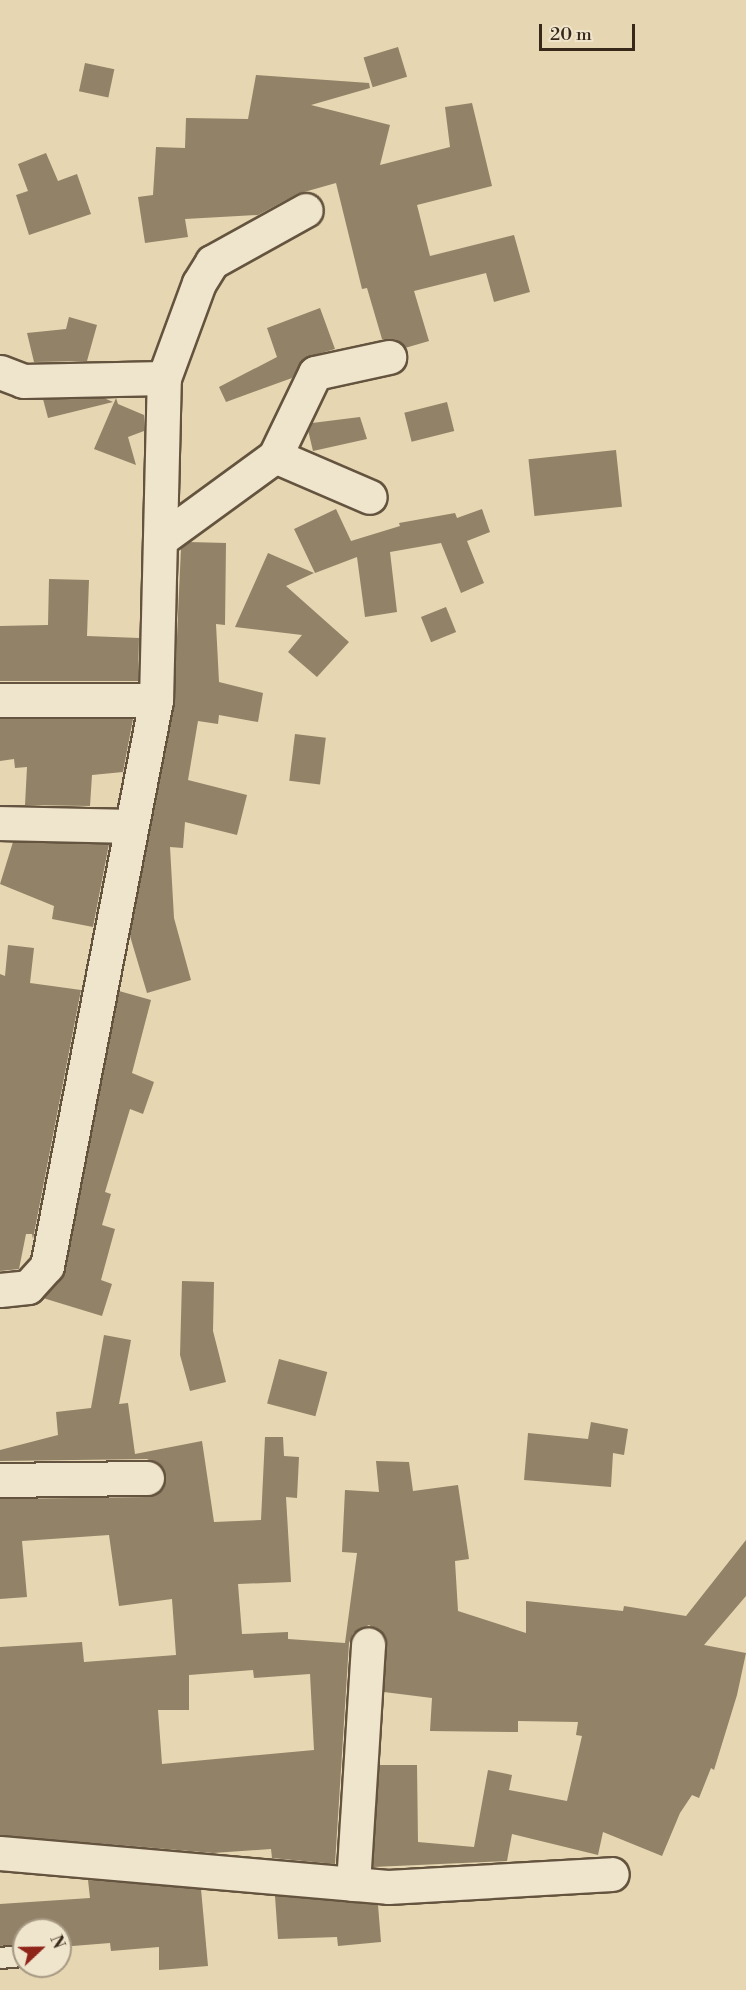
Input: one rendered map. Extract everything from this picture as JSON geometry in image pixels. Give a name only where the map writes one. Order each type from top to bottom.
[{"type":"street","points":[[0,1290],[28,1287],[47,1266],[128,826],[156,700],[164,378],[199,283],[212,262],[306,210]]},
{"type":"street","points":[[160,540],[275,456],[315,373],[389,357]]},
{"type":"street","points":[[0,372],[23,381],[164,378]]},
{"type":"street","points":[[275,456],[370,497]]},
{"type":"street","points":[[0,700],[156,700]]},
{"type":"street","points":[[2,832],[128,826]]},
{"type":"street","points":[[0,1480],[147,1478]]},
{"type":"street","points":[[353,1884],[368,1644]]},
{"type":"street","points":[[0,1852],[388,1887],[612,1874]]},
{"type":"building","points":[[398,47],[407,77],[373,87],[364,58]]},
{"type":"building","points":[[85,63],[114,69],[108,98],[79,91]]},
{"type":"building","points":[[256,75],[369,83],[370,88],[311,105],[390,125],[380,165],[450,147],[445,107],[472,103],[492,186],[417,205],[430,256],[514,235],[530,292],[494,302],[486,273],[414,291],[429,341],[405,348],[395,339],[382,339],[367,288],[362,289],[336,183],[297,194],[258,215],[185,219],[188,237],[145,243],[138,197],[153,195],[156,147],[185,148],[186,118],[248,119]]},
{"type":"building","points":[[46,153],[58,181],[77,174],[91,214],[29,235],[16,195],[28,191],[18,164]]},
{"type":"building","points":[[320,308],[335,349],[304,358],[292,378],[226,402],[219,387],[277,357],[267,328]]},
{"type":"building","points":[[69,317],[97,325],[87,361],[34,362],[27,333],[66,329]]},
{"type":"building","points":[[104,398],[113,402],[48,418],[43,399]]},
{"type":"building","points":[[116,398],[118,404],[144,415],[144,431],[128,437],[136,465],[94,449]]},
{"type":"building","points":[[447,402],[454,431],[412,442],[404,413]]},
{"type":"building","points":[[360,417],[367,439],[313,451],[308,430],[312,423]]},
{"type":"building","points":[[616,450],[622,507],[534,516],[528,459]]},
{"type":"building","points":[[336,509],[351,541],[400,526],[399,523],[455,513],[457,518],[482,509],[490,532],[467,541],[484,583],[461,593],[441,543],[390,552],[397,612],[365,617],[357,557],[315,573],[294,529]]},
{"type":"building","points":[[189,542],[226,543],[225,625],[216,624],[219,682],[263,693],[258,722],[219,715],[218,724],[198,721],[188,780],[247,795],[237,835],[185,822],[183,848],[170,847],[174,918],[191,980],[147,993],[130,936],[174,703],[181,548]]},
{"type":"building","points":[[268,553],[314,573],[286,586],[349,642],[317,677],[288,652],[302,635],[235,627]]},
{"type":"building","points":[[49,579],[89,580],[87,636],[139,638],[138,681],[0,681],[0,626],[48,625]]},
{"type":"building","points":[[446,607],[456,632],[431,642],[421,617]]},
{"type":"building","points":[[0,719],[133,719],[123,772],[92,775],[90,806],[25,805],[27,767],[15,768],[14,759],[0,761]]},
{"type":"building","points":[[295,734],[326,738],[320,784],[289,781]]},
{"type":"building","points":[[13,842],[109,844],[93,927],[52,919],[54,906],[0,884]]},
{"type":"building","points":[[8,945],[34,948],[30,983],[81,990],[33,1239],[32,1234],[26,1234],[19,1269],[0,1271],[0,974],[5,976]]},
{"type":"building","points":[[119,991],[151,1000],[132,1073],[154,1082],[143,1114],[130,1109],[105,1192],[111,1194],[102,1225],[115,1229],[101,1280],[112,1284],[102,1316],[43,1298],[65,1270]]},
{"type":"building","points":[[182,1281],[214,1282],[213,1331],[226,1382],[190,1391],[180,1355]]},
{"type":"building","points":[[104,1335],[131,1340],[119,1404],[128,1403],[135,1454],[202,1441],[214,1522],[261,1520],[265,1437],[283,1437],[284,1456],[299,1457],[297,1498],[286,1497],[291,1582],[238,1584],[242,1634],[288,1632],[288,1639],[345,1643],[357,1553],[342,1552],[345,1490],[379,1492],[376,1461],[409,1462],[413,1491],[458,1485],[469,1559],[455,1561],[458,1611],[526,1633],[526,1601],[623,1611],[624,1606],[686,1616],[746,1540],[746,1596],[704,1645],[746,1653],[737,1695],[714,1770],[711,1768],[699,1798],[692,1795],[680,1813],[662,1856],[603,1832],[598,1855],[512,1834],[507,1861],[373,1867],[379,1765],[417,1765],[418,1842],[474,1847],[488,1770],[512,1775],[509,1790],[567,1801],[582,1736],[576,1735],[578,1722],[518,1721],[518,1732],[430,1731],[432,1698],[384,1692],[385,1636],[369,1625],[353,1633],[349,1643],[335,1864],[272,1858],[271,1849],[213,1853],[0,1835],[0,1647],[82,1642],[84,1662],[176,1655],[172,1599],[119,1606],[109,1535],[22,1541],[27,1597],[0,1599],[0,1499],[147,1497],[164,1487],[163,1468],[147,1459],[0,1461],[0,1450],[58,1435],[56,1412],[91,1408]],"holes":[[[253,1670],[254,1678],[310,1674],[314,1750],[162,1764],[158,1710],[189,1710],[189,1675]]]},
{"type":"building","points":[[279,1359],[327,1372],[315,1416],[267,1403]]},
{"type":"building","points":[[591,1422],[628,1429],[624,1455],[613,1453],[611,1487],[524,1480],[528,1433],[588,1439]]},
{"type":"building","points":[[88,1880],[201,1889],[208,1966],[159,1970],[159,1947],[111,1951],[110,1943],[72,1946],[72,1918],[12,1918],[12,1945],[0,1946],[0,1904],[90,1898]]},
{"type":"building","points":[[275,1896],[378,1905],[381,1942],[338,1946],[337,1937],[278,1939]]}]
